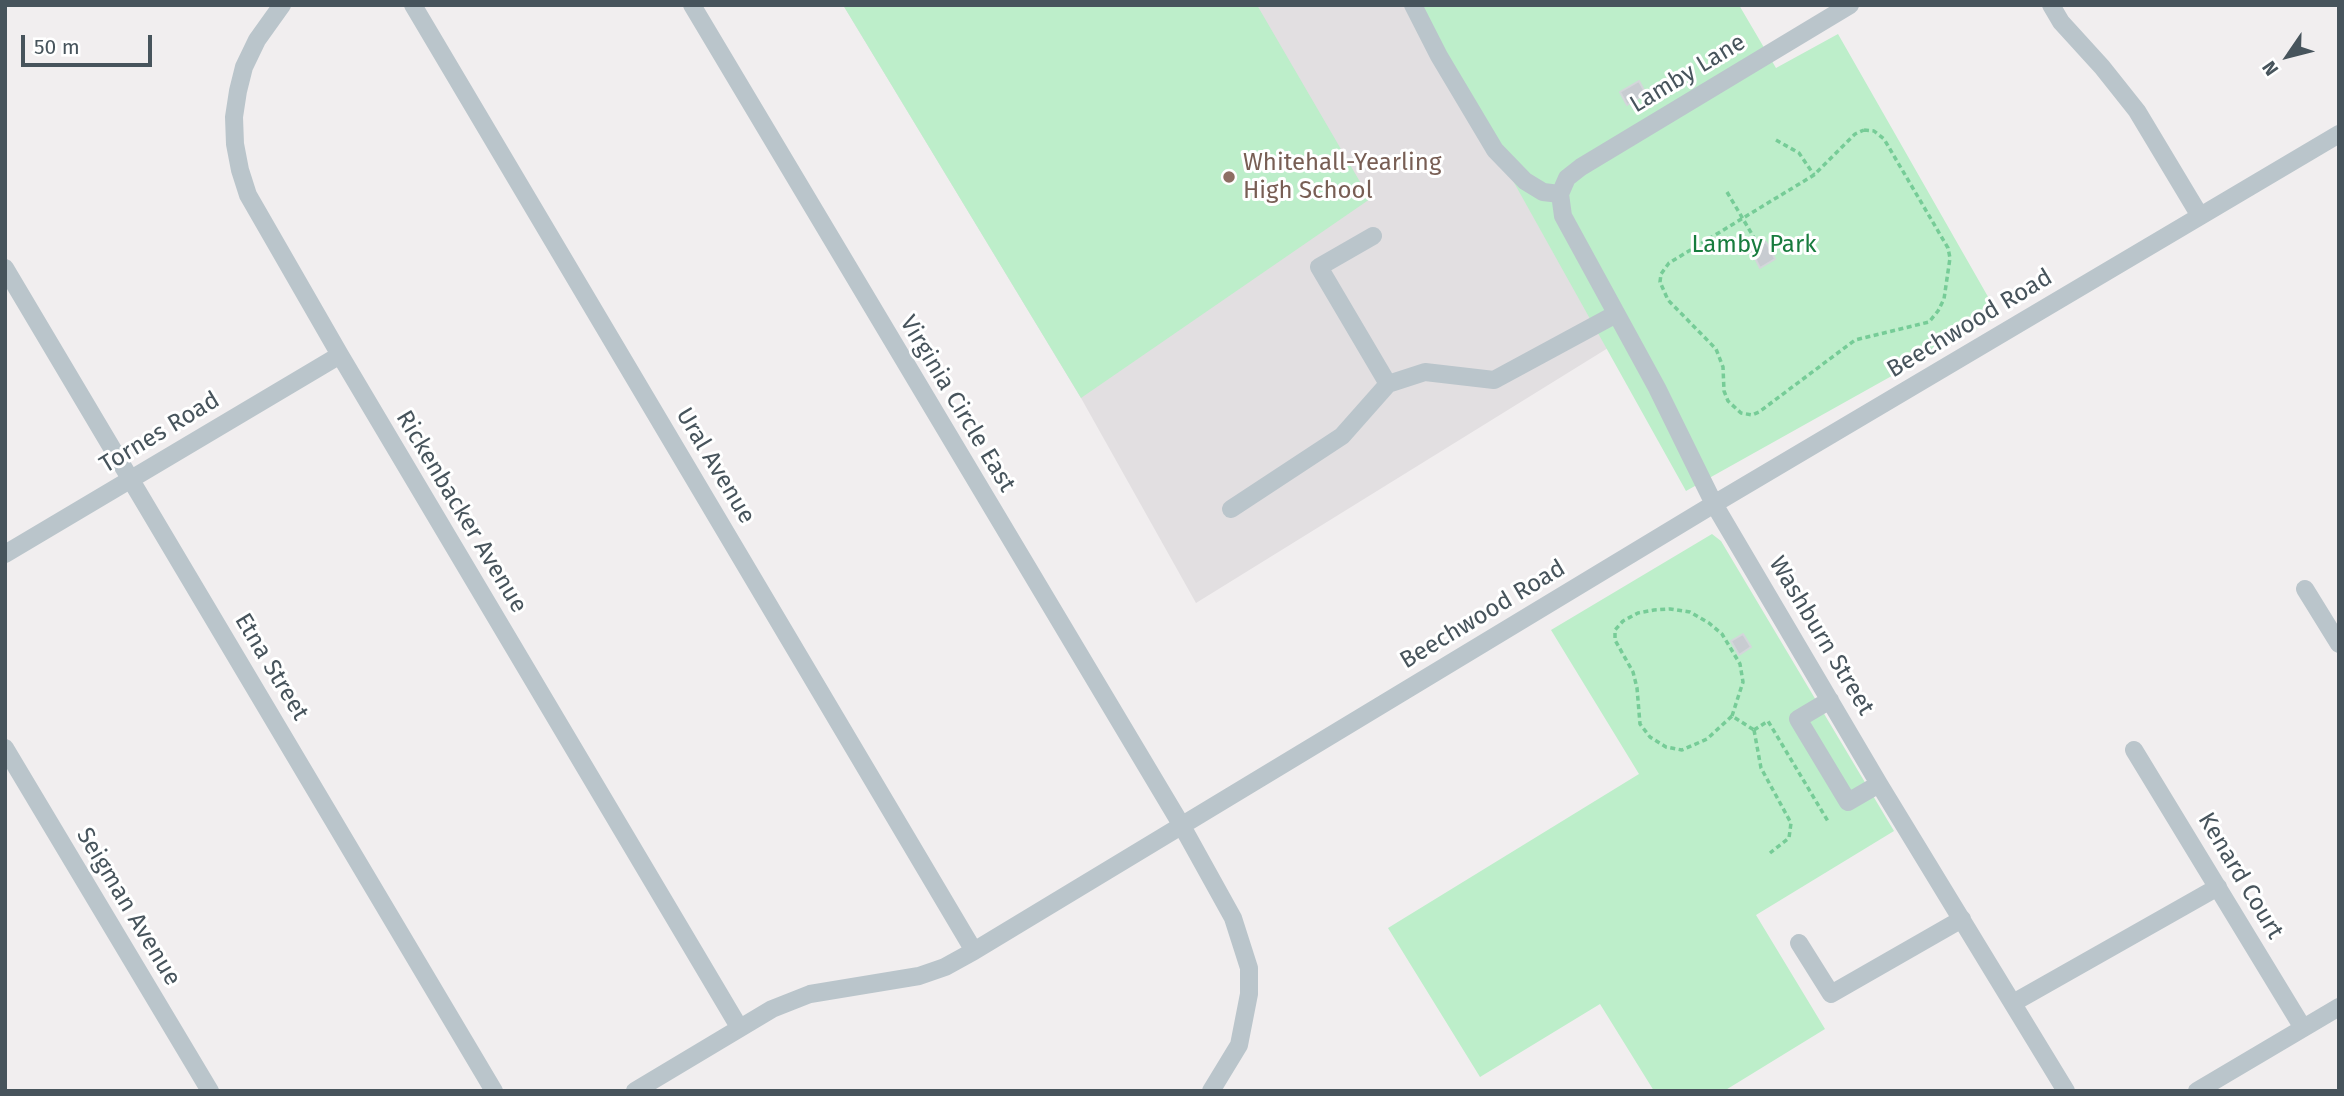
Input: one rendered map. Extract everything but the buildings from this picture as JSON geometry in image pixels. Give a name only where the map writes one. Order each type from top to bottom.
[{"type":"street","name":"Rickenbacker Avenue","points":[[282,5],[257,40],[244,67],[234,117],[234,144],[240,170],[259,217],[739,1027]]},
{"type":"street","name":"Ural Avenue","points":[[414,5],[974,951]]},
{"type":"street","name":"Virginia Circle East","points":[[692,5],[1182,826],[1233,918],[1249,968],[1249,994],[1239,1045],[1211,1091]]},
{"type":"street","points":[[1413,5],[1439,56],[1495,150],[1525,181],[1542,192],[1560,194]]},
{"type":"street","name":"Lamby Lane","points":[[1560,194],[1567,178],[1580,167],[1850,5]]},
{"type":"street","points":[[2050,5],[2061,22],[2137,111],[2200,216]]},
{"type":"street","name":"Beechwood Road","points":[[636,1091],[772,1009],[810,994],[919,976],[945,967],[974,951],[1714,504],[2339,134]]},
{"type":"street","name":"Washburn Street","points":[[1560,194],[1563,216],[1657,388],[1714,504],[1879,784],[2066,1091]]},
{"type":"street","points":[[1373,236],[1320,267],[1388,384]]},
{"type":"street","name":"Etna Street","points":[[5,268],[494,1091]]},
{"type":"street","points":[[1231,509],[1342,436],[1388,384],[1425,372],[1494,380],[1616,314]]},
{"type":"street","name":"Tornes Road","points":[[5,554],[340,355]]},
{"type":"street","points":[[2305,589],[2339,644]]},
{"type":"street","points":[[1830,700],[1798,719],[1848,802],[1879,784]]},
{"type":"street","name":"Seigman Avenue","points":[[5,748],[209,1091]]},
{"type":"street","name":"Kenard Court","points":[[2134,750],[2303,1028]]},
{"type":"street","points":[[2013,1003],[2218,887]]},
{"type":"street","points":[[1799,943],[1831,994],[1962,919]]},
{"type":"street","points":[[2197,1091],[2339,1007]]},
{"type":"path","points":[[1864,130],[1874,131],[1884,138],[1948,248],[1950,258],[1944,299],[1930,321],[1855,340],[1759,412],[1752,415],[1735,410],[1724,391],[1720,358],[1716,349],[1668,300],[1660,282],[1661,274],[1670,263],[1814,175],[1855,134],[1864,130]]},
{"type":"path","points":[[1776,140],[1799,153],[1814,175]]},
{"type":"path","points":[[1727,192],[1756,241],[1734,253]]},
{"type":"path","points":[[1670,609],[1690,612],[1709,623],[1722,634],[1740,664],[1743,682],[1732,716],[1707,739],[1682,750],[1666,747],[1650,737],[1640,724],[1633,672],[1615,640],[1615,630],[1623,621],[1638,613],[1670,609]]},
{"type":"path","points":[[1732,716],[1754,730],[1761,768],[1791,823],[1789,838],[1770,853]]},
{"type":"path","points":[[1754,730],[1768,721],[1829,823]]},
{"type":"shaded area","name":"Whitehall-Yearling High School","points":[[843,5],[1415,5],[1608,348],[1196,603],[1081,398]]},
{"type":"green space","points":[[843,5],[1257,5],[1370,199],[1081,398]]},
{"type":"green space","name":"Lamby Park","points":[[1415,5],[1739,5],[1776,68],[1838,34],[1999,316],[1686,491]]},
{"type":"green space","points":[[1712,534],[1721,541],[1894,831],[1756,915],[1825,1029],[1724,1091],[1654,1091],[1600,1004],[1480,1077],[1388,928],[1639,774],[1551,630]]},
{"type":"place","name":"Whitehall-Yearling High School","points":[[1229,177]]}]
